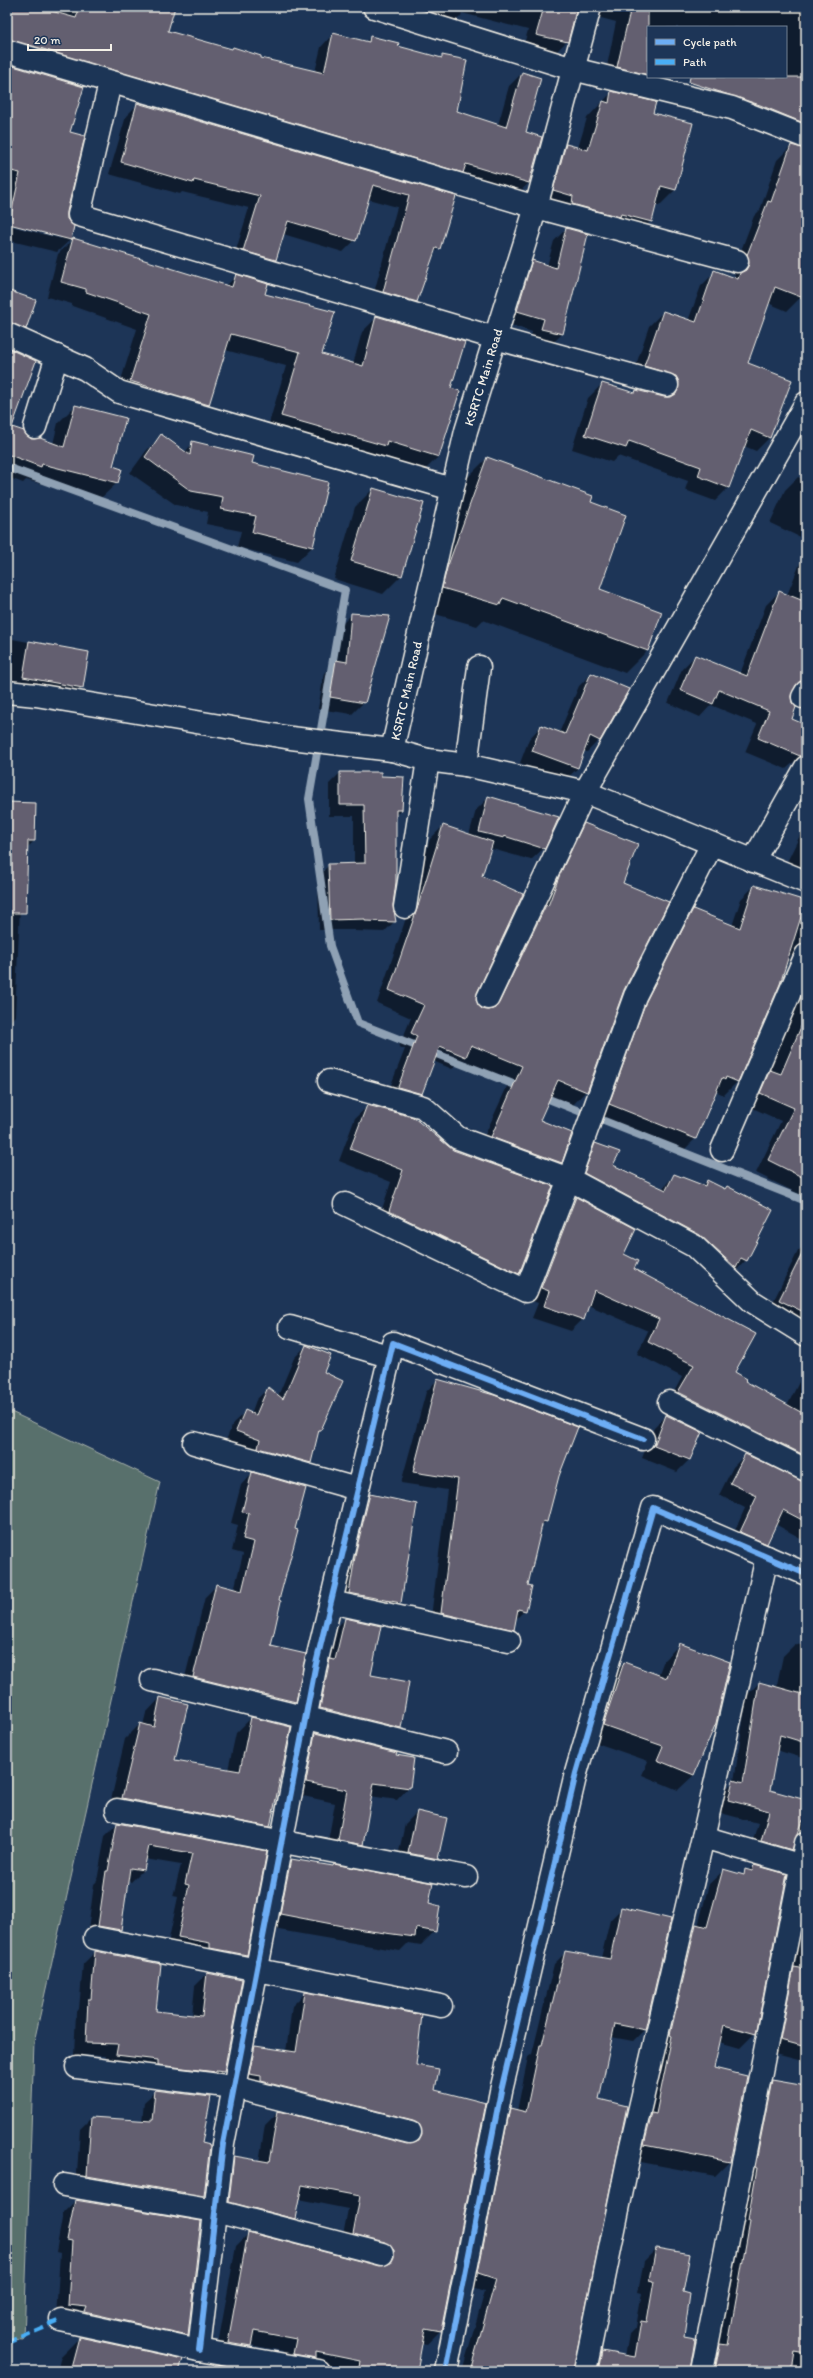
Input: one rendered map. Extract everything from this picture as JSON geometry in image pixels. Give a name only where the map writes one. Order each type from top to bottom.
[{"type":"street","points":[[374,7],[573,69],[732,108],[806,137]]},
{"type":"street","name":"KSRTC Main Road","points":[[392,750],[466,431],[536,207],[590,7]]},
{"type":"street","points":[[7,51],[110,83],[536,207],[737,261]]},
{"type":"street","points":[[110,83],[79,215],[495,338],[667,385]]},
{"type":"street","points":[[7,334],[85,369],[119,392],[452,489]]},
{"type":"street","points":[[35,427],[57,356]]},
{"type":"street","points":[[488,998],[585,792],[806,403]]},
{"type":"street","points":[[466,765],[479,667]]},
{"type":"street","points":[[7,692],[36,695],[291,738],[392,750],[428,760],[466,765],[585,792],[806,882]]},
{"type":"street","points":[[405,907],[428,760]]},
{"type":"street","points":[[753,861],[806,767]]},
{"type":"street","points":[[345,1204],[526,1291],[569,1179],[635,996],[712,844]]},
{"type":"street","points":[[722,1150],[806,955]]},
{"type":"street","points":[[329,1081],[423,1107],[458,1138],[569,1179],[694,1246],[753,1302],[806,1335]]},
{"type":"street","points":[[290,1327],[388,1356]]},
{"type":"street","points":[[199,2350],[223,2144],[256,1970],[305,1717],[388,1356],[393,1343],[643,1439]]},
{"type":"street","points":[[669,1402],[806,1470]]},
{"type":"street","points":[[194,1443],[357,1489]]},
{"type":"street","points":[[446,2371],[501,2091],[576,1773],[653,1508],[806,1574]]},
{"type":"street","points":[[585,2371],[631,2146],[704,1837],[767,1557]]},
{"type":"street","points":[[331,1602],[508,1641]]},
{"type":"street","points":[[152,1680],[446,1752]]},
{"type":"street","points":[[117,1810],[466,1877]]},
{"type":"street","points":[[704,1837],[803,1866]]},
{"type":"street","points":[[702,2371],[803,1866],[806,1843]]},
{"type":"street","points":[[95,1938],[441,2006]]},
{"type":"street","points":[[77,2067],[234,2087],[410,2132]]},
{"type":"street","points":[[64,2185],[215,2211],[382,2254]]},
{"type":"street","points":[[61,2320],[199,2350],[319,2371]]},
{"type":"green space","points":[[7,1410],[160,1482],[34,2042],[24,2340],[7,2339]]},
{"type":"building","points":[[7,7],[37,7],[76,18],[80,7],[175,7],[168,31],[232,49],[233,47],[261,56],[261,58],[324,73],[333,33],[369,42],[370,36],[399,43],[398,46],[442,58],[442,55],[467,60],[457,111],[506,127],[522,72],[541,78],[526,132],[542,137],[529,183],[466,164],[463,173],[7,39]]},
{"type":"building","points":[[544,7],[577,7],[568,42],[536,35]]},
{"type":"building","points":[[631,7],[648,7],[647,75],[617,67]]},
{"type":"building","points":[[13,66],[84,87],[70,132],[85,136],[67,212],[67,219],[74,226],[71,240],[9,224],[20,173],[7,170],[7,97]]},
{"type":"building","points":[[806,77],[806,124],[760,105],[689,82],[690,78]]},
{"type":"building","points":[[611,91],[656,102],[653,113],[693,123],[676,190],[661,186],[652,222],[621,214],[620,217],[572,204],[573,196],[553,190],[566,144],[588,150],[603,101],[609,103]]},
{"type":"building","points":[[137,103],[456,196],[440,249],[436,248],[417,302],[383,292],[409,195],[373,185],[356,241],[288,221],[276,260],[243,251],[260,196],[194,180],[193,183],[121,162]]},
{"type":"building","points":[[791,145],[806,149],[806,299],[775,287],[748,363],[792,380],[770,438],[751,430],[729,488],[698,476],[701,467],[629,441],[626,448],[585,435],[602,383],[635,393],[636,390],[664,397],[671,397],[676,394],[679,382],[676,376],[644,366],[663,311],[696,322],[714,270],[738,279],[740,273],[746,270],[749,264],[747,255],[768,201],[771,202]]},
{"type":"building","points":[[566,228],[588,234],[563,334],[541,329],[544,319],[517,311],[532,260],[556,268]]},
{"type":"building","points":[[73,238],[232,287],[236,274],[268,284],[265,294],[335,312],[322,354],[363,366],[376,316],[465,342],[451,388],[460,391],[439,457],[387,441],[386,446],[281,416],[300,352],[231,334],[209,405],[130,381],[151,314],[86,292],[86,289],[61,282]]},
{"type":"building","points":[[7,290],[36,300],[26,329],[7,322]]},
{"type":"building","points":[[7,348],[36,361],[12,427],[24,431],[31,439],[40,438],[64,447],[75,405],[126,418],[113,466],[122,469],[118,483],[42,464],[41,467],[7,454]]},
{"type":"building","points":[[161,434],[190,455],[192,441],[254,456],[252,463],[328,482],[313,547],[252,532],[256,516],[221,509],[223,497],[191,491],[145,457]]},
{"type":"building","points":[[487,457],[593,496],[591,502],[626,515],[600,589],[662,612],[648,651],[503,598],[500,605],[442,588],[447,568]]},
{"type":"building","points":[[373,488],[424,503],[402,576],[351,561]]},
{"type":"building","points":[[779,591],[806,602],[806,680],[796,685],[791,696],[792,703],[796,707],[792,719],[806,725],[806,755],[800,756],[758,738],[769,711],[719,690],[713,704],[680,690],[695,655],[747,676]]},
{"type":"building","points":[[351,613],[390,616],[365,703],[330,697],[336,660],[347,662]]},
{"type":"building","points":[[29,641],[89,652],[83,688],[23,677]]},
{"type":"building","points":[[591,673],[629,689],[600,741],[590,736],[578,768],[532,751],[541,725],[565,734]]},
{"type":"building","points":[[340,772],[381,772],[381,776],[404,777],[402,810],[396,810],[396,882],[393,905],[396,922],[365,921],[365,919],[330,920],[328,864],[365,863],[364,805],[340,805]]},
{"type":"building","points":[[488,796],[559,817],[545,849],[504,836],[504,838],[479,832]]},
{"type":"building","points":[[7,802],[36,803],[35,841],[28,841],[26,913],[7,913]]},
{"type":"building","points":[[584,823],[638,844],[623,883],[669,902],[624,990],[587,1092],[558,1080],[540,1120],[572,1133],[562,1163],[491,1137],[522,1066],[471,1045],[466,1057],[440,1046],[422,1094],[398,1087],[417,1036],[411,1033],[424,1005],[389,990],[417,909],[443,825],[493,842],[482,876],[523,894],[477,993],[478,1005],[482,1009],[489,1010],[495,1008],[499,1003],[546,905],[548,906],[560,874]]},
{"type":"building","points":[[754,885],[806,901],[780,984],[738,1082],[726,1077],[725,1080],[722,1078],[696,1139],[609,1104],[646,1001],[693,909],[740,928]]},
{"type":"building","points":[[806,1015],[806,1179],[768,1160],[794,1108],[760,1093],[770,1070],[781,1074]]},
{"type":"building","points":[[367,1105],[413,1117],[453,1150],[553,1186],[519,1274],[389,1211],[403,1170],[350,1149]]},
{"type":"building","points":[[595,1143],[620,1152],[613,1165],[666,1190],[674,1174],[705,1186],[707,1180],[725,1189],[727,1186],[773,1210],[747,1261],[741,1258],[736,1268],[700,1235],[584,1173]]},
{"type":"building","points":[[576,1197],[636,1229],[624,1254],[638,1261],[634,1269],[756,1334],[735,1372],[747,1379],[745,1381],[806,1415],[806,1456],[678,1392],[694,1365],[648,1342],[659,1319],[594,1290],[584,1320],[544,1306],[549,1291],[541,1288]]},
{"type":"building","points":[[806,1246],[806,1313],[779,1300]]},
{"type":"building","points":[[306,1345],[331,1355],[324,1372],[343,1381],[321,1430],[319,1430],[311,1463],[258,1448],[260,1440],[236,1431],[245,1410],[256,1415],[268,1387],[283,1399]]},
{"type":"building","points":[[437,1379],[494,1395],[578,1427],[559,1476],[547,1522],[543,1521],[528,1585],[532,1586],[526,1611],[518,1609],[514,1630],[441,1613],[458,1479],[413,1472]]},
{"type":"building","points":[[666,1415],[702,1432],[690,1460],[654,1446]]},
{"type":"building","points":[[745,1454],[806,1482],[806,1522],[783,1510],[767,1544],[740,1532],[757,1496],[730,1483]]},
{"type":"building","points":[[252,1472],[306,1488],[295,1529],[298,1530],[279,1600],[281,1601],[271,1646],[306,1654],[296,1702],[193,1677],[216,1584],[242,1591],[254,1542],[243,1539],[249,1513],[242,1512]]},
{"type":"building","points":[[370,1494],[417,1504],[401,1603],[349,1593],[356,1551]]},
{"type":"building","points":[[345,1618],[381,1626],[371,1675],[409,1682],[401,1728],[320,1708],[330,1659],[335,1660]]},
{"type":"building","points":[[679,1643],[730,1662],[716,1723],[694,1775],[657,1760],[663,1746],[603,1725],[624,1662],[667,1678]]},
{"type":"building","points":[[759,1682],[806,1695],[806,1743],[780,1735],[770,1790],[806,1800],[806,1821],[803,1820],[792,1850],[761,1841],[769,1811],[728,1800],[733,1780],[743,1783]]},
{"type":"building","points":[[160,1697],[188,1704],[175,1760],[240,1771],[251,1717],[291,1727],[270,1827],[122,1798],[140,1723],[154,1727]]},
{"type":"building","points":[[315,1733],[397,1753],[396,1755],[414,1758],[410,1788],[374,1783],[363,1845],[338,1840],[347,1790],[306,1782]]},
{"type":"building","points":[[417,1811],[447,1818],[438,1859],[408,1853]]},
{"type":"building","points":[[117,1823],[267,1851],[247,1955],[210,1948],[210,1943],[178,1937],[189,1885],[185,1884],[192,1853],[149,1846],[144,1870],[130,1868],[121,1930],[98,1926],[106,1871],[108,1871]]},
{"type":"building","points":[[291,1859],[333,1866],[334,1864],[433,1883],[429,1903],[440,1906],[436,1932],[416,1928],[415,1937],[363,1930],[280,1914]]},
{"type":"building","points":[[754,1865],[787,1874],[756,2034],[724,2025],[714,2068],[747,2076],[730,2162],[644,2145],[652,2113],[656,2114],[672,2036],[670,2035],[696,1924],[707,1927],[723,1869],[744,1875],[745,1869],[752,1871]]},
{"type":"building","points":[[621,1907],[671,1919],[645,2030],[615,2024],[599,2099],[627,2106],[573,2371],[470,2371],[496,2279],[478,2273],[510,2108],[526,2112],[540,2045],[542,2045],[565,1951],[610,1959]]},
{"type":"building","points":[[95,1951],[161,1964],[156,2011],[202,2016],[207,1973],[242,1980],[224,2071],[216,2070],[216,2072],[158,2065],[158,2060],[116,2055],[118,2044],[86,2043],[88,1999],[91,1999]]},
{"type":"building","points":[[794,1967],[806,1969],[806,2047],[780,2040]]},
{"type":"building","points":[[305,1992],[422,2015],[416,2065],[439,2069],[435,2090],[486,2103],[441,2331],[425,2328],[417,2371],[388,2367],[387,2371],[358,2371],[360,2361],[316,2352],[316,2358],[293,2354],[296,2339],[254,2331],[251,2346],[228,2342],[248,2232],[379,2266],[391,2263],[394,2257],[394,2250],[385,2242],[353,2234],[360,2196],[302,2185],[295,2219],[229,2202],[234,2156],[269,2162],[278,2111],[407,2144],[419,2141],[422,2135],[419,2123],[413,2120],[261,2081],[261,2076],[249,2074],[255,2046],[296,2052]]},
{"type":"building","points":[[772,2080],[806,2086],[806,2354],[794,2352],[791,2371],[715,2371],[720,2344],[728,2345],[750,2221],[748,2220],[757,2168],[755,2167]]},
{"type":"building","points":[[155,2090],[211,2097],[202,2143],[210,2145],[204,2196],[87,2176],[91,2117],[152,2121]]},
{"type":"building","points":[[75,2200],[201,2221],[188,2335],[85,2312],[87,2307],[68,2305],[72,2241],[67,2240]]},
{"type":"building","points":[[656,2248],[690,2254],[683,2292],[690,2294],[684,2337],[695,2339],[690,2371],[598,2371],[602,2351],[635,2357],[641,2321],[647,2322],[654,2281],[650,2280]]},
{"type":"building","points":[[79,2337],[183,2359],[179,2371],[70,2371]]},
{"type":"waterway","points":[[7,467],[345,590],[309,799],[330,946],[358,1023],[523,1088]]},
{"type":"waterway","points":[[541,1096],[806,1201]]},
{"type":"marked path","points":[[7,2343],[61,2320]]},
{"type":"cycle path","points":[[199,2350],[223,2144],[315,1668],[393,1343],[643,1439]]},
{"type":"cycle path","points":[[446,2371],[501,2091],[576,1773],[653,1508],[806,1574]]}]
